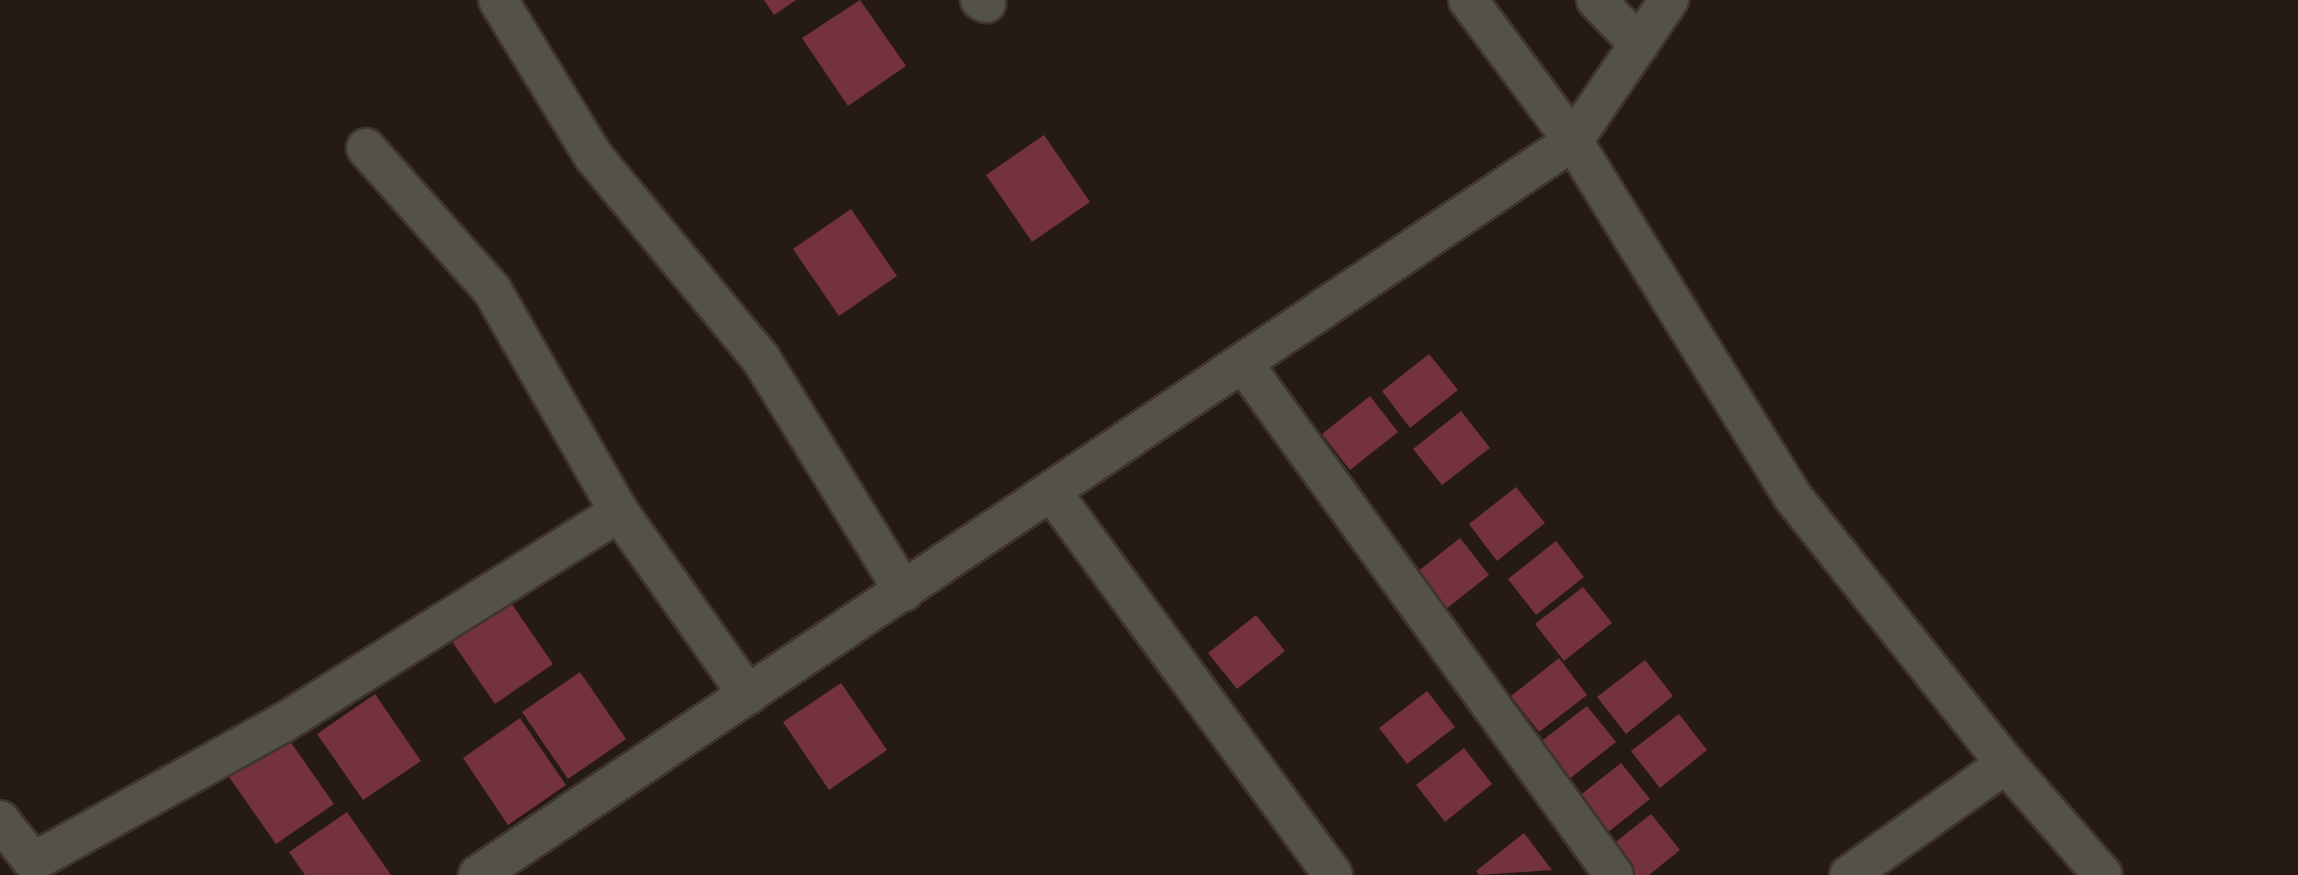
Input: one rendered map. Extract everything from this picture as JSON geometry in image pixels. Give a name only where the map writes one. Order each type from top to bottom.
[{"type":"street","points":[[498,0],[594,157],[761,359],[904,591]]},
{"type":"street","points":[[1468,0],[1573,141],[1792,496],[2006,764],[2103,875]]},
{"type":"street","points":[[1596,0],[1639,44]]},
{"type":"street","points":[[478,875],[1573,141],[1669,0]]},
{"type":"street","points":[[366,148],[492,290],[619,512],[748,695]]},
{"type":"street","points":[[1243,363],[1614,875]]},
{"type":"street","points":[[1051,491],[1333,875]]},
{"type":"street","points":[[0,820],[34,868],[284,723],[619,512]]},
{"type":"street","points":[[1849,875],[2006,764]]},
{"type":"building","points":[[764,0],[796,0],[774,15]]},
{"type":"building","points":[[860,0],[906,66],[848,106],[802,38]]},
{"type":"building","points":[[1044,135],[1090,202],[1032,242],[986,175]]},
{"type":"building","points":[[851,209],[897,276],[839,316],[793,249]]},
{"type":"building","points":[[1429,354],[1458,390],[1410,428],[1382,391]]},
{"type":"building","points":[[1370,396],[1398,432],[1350,470],[1322,434]]},
{"type":"building","points":[[1461,411],[1490,448],[1442,485],[1413,449]]},
{"type":"building","points":[[1516,487],[1545,523],[1497,561],[1469,524]]},
{"type":"building","points":[[1460,538],[1489,575],[1441,613],[1412,576]]},
{"type":"building","points":[[1556,541],[1584,577],[1536,615],[1508,579]]},
{"type":"building","points":[[1583,587],[1612,623],[1564,661],[1535,624]]},
{"type":"building","points":[[507,597],[553,664],[495,704],[449,637]]},
{"type":"building","points":[[1256,615],[1285,651],[1237,689],[1208,653]]},
{"type":"building","points":[[1559,658],[1587,695],[1539,732],[1511,696]]},
{"type":"building","points":[[1645,660],[1673,696],[1626,734],[1597,697]]},
{"type":"building","points":[[580,672],[626,739],[568,779],[522,712]]},
{"type":"building","points":[[841,683],[887,750],[829,790],[783,722]]},
{"type":"building","points":[[1427,691],[1455,727],[1407,764],[1379,728]]},
{"type":"building","points":[[375,694],[421,761],[363,800],[317,734]]},
{"type":"building","points":[[1587,706],[1616,742],[1568,780],[1539,743]]},
{"type":"building","points":[[1679,714],[1707,750],[1660,788],[1631,751]]},
{"type":"building","points":[[520,718],[566,785],[508,825],[463,758]]},
{"type":"building","points":[[287,737],[334,804],[276,844],[229,777]]},
{"type":"building","points":[[1464,748],[1492,784],[1445,822],[1416,785]]},
{"type":"building","points":[[1621,763],[1650,799],[1602,837],[1574,800]]},
{"type":"building","points":[[347,812],[391,875],[305,875],[289,852]]},
{"type":"building","points":[[1651,814],[1680,850],[1649,875],[1621,875],[1603,852]]},
{"type":"building","points":[[1524,833],[1552,870],[1479,875],[1476,871]]}]
